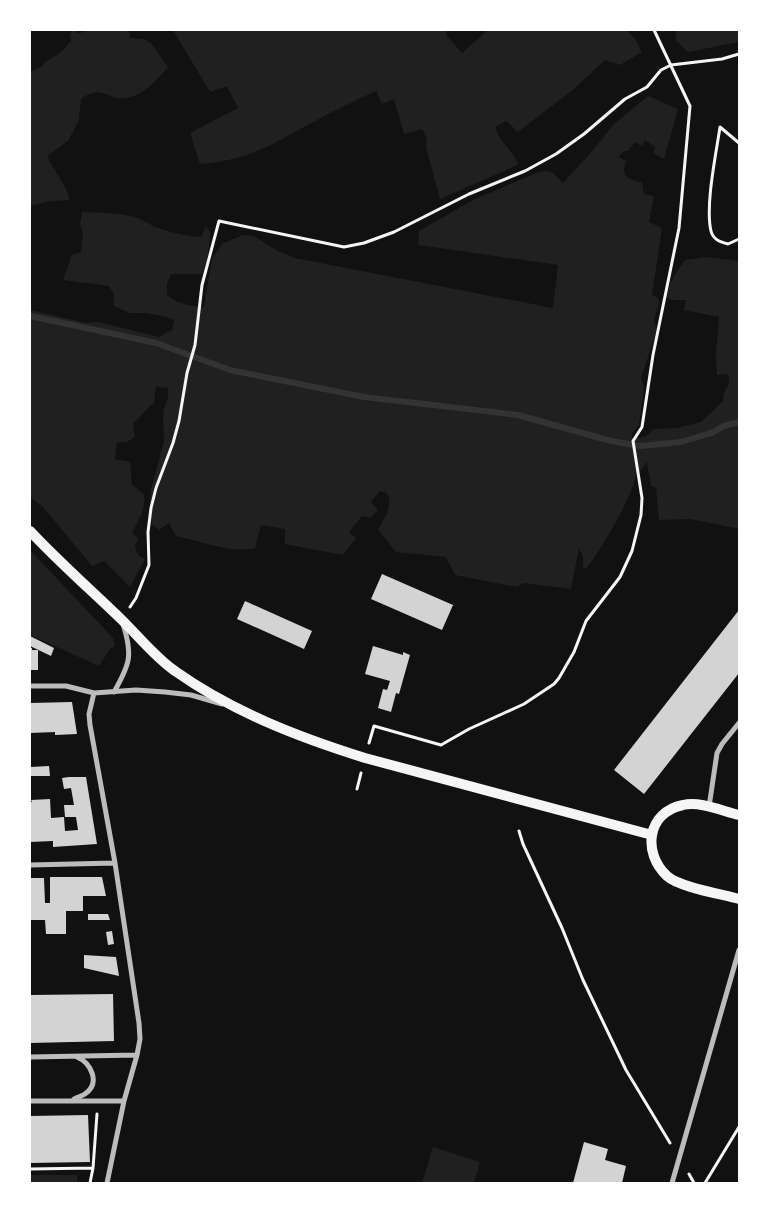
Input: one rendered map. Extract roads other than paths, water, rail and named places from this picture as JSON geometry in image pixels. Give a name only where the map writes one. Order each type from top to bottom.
[{"type":"main road","points":[[30,530],[172,670],[239,710],[324,745],[365,758],[652,835]]},
{"type":"main road","points":[[739,814],[694,804],[683,805],[672,809],[657,822],[650,846],[658,865],[667,877],[677,883],[739,899]]},
{"type":"street","points":[[114,692],[130,658],[127,638],[121,620]]},
{"type":"street","points":[[30,686],[66,686],[94,694],[136,690],[191,695],[239,710]]},
{"type":"street","points":[[94,694],[89,714],[90,725],[115,863],[140,1039],[124,1101],[107,1183]]},
{"type":"street","points":[[709,808],[717,753],[739,723]]},
{"type":"street","points":[[30,864],[115,863]]},
{"type":"street","points":[[672,1183],[739,950]]},
{"type":"street","points":[[71,1100],[86,1094],[91,1088],[93,1080],[89,1065],[74,1056]]},
{"type":"street","points":[[30,1057],[136,1056]]},
{"type":"street","points":[[30,1101],[124,1101]]},
{"type":"waterway","points":[[30,316],[156,343],[230,370],[364,397],[518,415],[611,441],[634,445],[681,442],[739,422]]}]
